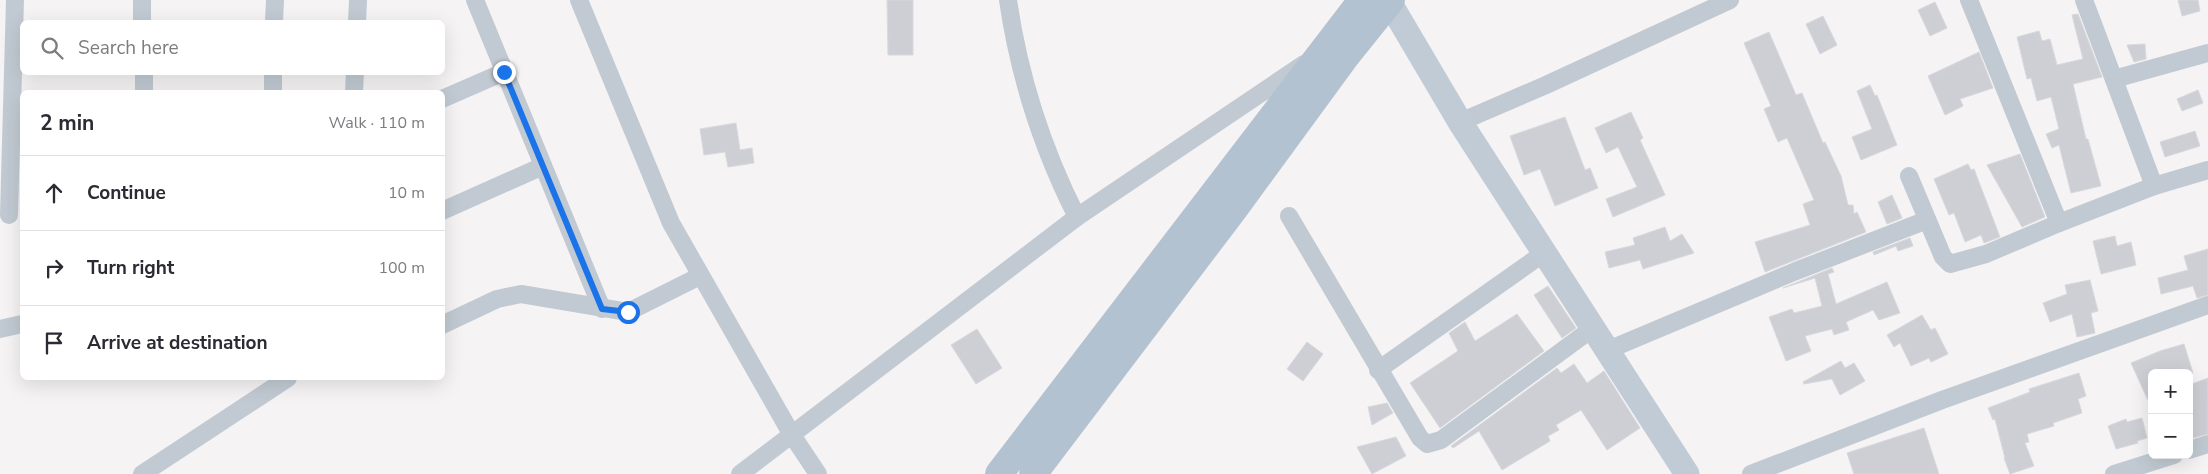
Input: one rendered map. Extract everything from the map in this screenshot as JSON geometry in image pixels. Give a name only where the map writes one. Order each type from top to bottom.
[{"type":"main road","points":[[1338,50],[1362,0]]},
{"type":"main road","points":[[1033,474],[1224,201],[1338,50],[1390,0]]},
{"type":"main road","points":[[999,474],[1224,201]]},
{"type":"street","points":[[9,215],[15,0]]},
{"type":"street","points":[[142,0],[142,20]]},
{"type":"street","points":[[274,20],[275,0]]},
{"type":"street","points":[[357,20],[358,0]]},
{"type":"street","points":[[475,0],[602,309]]},
{"type":"street","points":[[579,0],[670,222],[792,435],[818,474]]},
{"type":"street","points":[[1008,0],[1016,50],[1033,114],[1058,180],[1077,217]]},
{"type":"street","points":[[1390,0],[1460,122],[1687,474]]},
{"type":"street","points":[[1460,122],[1546,85],[1730,0]]},
{"type":"street","points":[[1969,0],[2058,223]]},
{"type":"street","points":[[2084,0],[2154,186]]},
{"type":"street","points":[[740,474],[1077,217],[1286,78],[1338,50]]},
{"type":"street","points":[[2114,79],[2208,53]]},
{"type":"street","points":[[445,99],[504,72]]},
{"type":"street","points":[[144,75],[144,90]]},
{"type":"street","points":[[273,75],[273,90]]},
{"type":"street","points":[[354,90],[355,75]]},
{"type":"street","points":[[445,210],[543,166]]},
{"type":"street","points":[[1909,176],[1943,257],[1950,264],[1986,254],[2058,223],[2154,186],[2208,170]]},
{"type":"street","points":[[1288,216],[1378,370],[1420,438],[1427,444],[1434,443],[1593,328]]},
{"type":"street","points":[[1608,350],[1796,271],[1927,220]]},
{"type":"street","points":[[1378,370],[1544,253]]},
{"type":"street","points":[[445,324],[497,299],[521,294],[628,312],[700,276]]},
{"type":"street","points":[[1751,474],[1942,400],[2208,305]]},
{"type":"street","points":[[0,328],[20,324]]},
{"type":"street","points":[[142,474],[285,380]]},
{"type":"street","points":[[2193,449],[2208,444]]},
{"type":"street","points":[[2114,474],[2161,459]]},
{"type":"building","points":[[887,0],[913,0],[913,55],[888,55]]},
{"type":"building","points":[[2178,0],[2198,0],[2200,11],[2182,16]]},
{"type":"building","points":[[1935,2],[1947,28],[1930,36],[1918,10]]},
{"type":"building","points":[[2078,14],[2102,77],[2073,84],[2086,139],[2088,139],[2101,186],[2071,193],[2059,145],[2052,148],[2046,134],[2059,129],[2051,97],[2037,101],[2031,78],[2027,79],[2017,37],[2039,31],[2042,41],[2050,39],[2057,65],[2083,59],[2072,15]]},
{"type":"building","points":[[1823,16],[1837,45],[1820,54],[1806,24]]},
{"type":"building","points":[[1769,32],[1796,95],[1802,93],[1823,143],[1825,142],[1841,176],[1848,205],[1853,205],[1854,214],[1857,212],[1866,232],[1765,272],[1755,242],[1810,225],[1803,204],[1814,200],[1787,138],[1778,142],[1764,109],[1771,106],[1744,43]]},
{"type":"building","points":[[2145,44],[2146,59],[2134,62],[2127,45]]},
{"type":"building","points":[[1979,52],[1993,88],[1960,99],[1963,106],[1945,115],[1928,76]]},
{"type":"building","points":[[1870,85],[1875,96],[1877,95],[1897,145],[1861,160],[1852,137],[1872,129],[1857,91]]},
{"type":"building","points":[[2198,90],[2203,103],[2182,111],[2177,99]]},
{"type":"building","points":[[1631,112],[1643,138],[1640,140],[1665,195],[1613,217],[1606,199],[1637,187],[1618,147],[1606,153],[1595,128]]},
{"type":"building","points":[[1565,117],[1585,170],[1590,168],[1598,188],[1555,206],[1540,169],[1524,175],[1510,136]]},
{"type":"building","points":[[736,123],[740,150],[752,148],[754,163],[728,167],[725,152],[704,155],[700,129]]},
{"type":"building","points":[[2195,131],[2200,146],[2165,157],[2160,142]]},
{"type":"building","points":[[2020,154],[2045,217],[2022,227],[1987,165]]},
{"type":"building","points":[[1968,164],[1971,170],[1974,169],[2000,237],[1984,243],[1981,235],[1965,242],[1954,213],[1949,215],[1934,179]]},
{"type":"building","points":[[1892,195],[1902,218],[1887,224],[1878,202]]},
{"type":"building","points":[[1665,227],[1670,241],[1682,234],[1694,253],[1643,269],[1640,260],[1609,268],[1605,252],[1635,245],[1633,238]]},
{"type":"building","points":[[2115,236],[2117,246],[2131,242],[2136,265],[2101,274],[2093,241]]},
{"type":"building","points":[[1910,238],[1913,246],[1898,251],[1896,246],[1874,255],[1873,252]]},
{"type":"building","points":[[2208,249],[2208,295],[2197,298],[2193,286],[2161,294],[2158,278],[2188,270],[2184,256]]},
{"type":"building","points":[[1832,268],[1834,272],[1828,274],[1836,304],[1887,282],[1900,313],[1879,320],[1873,310],[1846,322],[1849,330],[1834,335],[1832,329],[1805,336],[1811,351],[1786,361],[1769,317],[1792,309],[1794,313],[1822,306],[1815,278],[1783,288]]},
{"type":"building","points":[[2090,280],[2098,311],[2091,313],[2095,333],[2077,337],[2072,314],[2050,322],[2043,303],[2067,294],[2065,285]]},
{"type":"building","points":[[1548,286],[1576,328],[1562,338],[1534,295]]},
{"type":"building","points":[[1517,314],[1544,351],[1440,428],[1410,383],[1458,351],[1449,333],[1465,322],[1475,341]]},
{"type":"building","points":[[1922,315],[1931,330],[1935,328],[1948,354],[1931,362],[1929,358],[1911,366],[1900,343],[1894,347],[1887,335]]},
{"type":"building","points":[[977,329],[1002,368],[976,384],[951,345]]},
{"type":"building","points":[[1307,342],[1323,354],[1303,381],[1287,369]]},
{"type":"building","points":[[2184,344],[2192,369],[2148,369],[2148,400],[2131,363],[2160,351]]},
{"type":"building","points":[[1841,361],[1845,368],[1854,363],[1865,381],[1840,395],[1832,379],[1804,384],[1803,382]]},
{"type":"building","points":[[1574,364],[1587,383],[1604,371],[1640,428],[1607,450],[1581,410],[1556,425],[1559,430],[1548,436],[1550,441],[1502,470],[1479,431],[1453,448],[1451,446],[1557,368],[1561,373]]},
{"type":"building","points":[[2079,373],[2086,396],[2078,399],[2082,413],[2053,423],[2054,426],[2027,434],[2029,442],[2025,443],[2034,466],[2010,474],[2004,458],[1995,419],[1993,420],[1988,408],[2030,392],[2029,389]]},
{"type":"building","points":[[2208,378],[2208,434],[2193,438],[2193,414],[2193,384]]},
{"type":"building","points":[[1387,403],[1393,413],[1372,425],[1368,407]]},
{"type":"building","points":[[2142,418],[2147,438],[2137,441],[2138,443],[2116,449],[2108,426],[2126,419],[2127,422]]},
{"type":"building","points":[[1924,428],[1939,474],[1854,474],[1847,453]]},
{"type":"building","points":[[1396,437],[1406,456],[1372,474],[1357,447]]},
{"type":"route","points":[[504,72],[602,309],[628,312]]}]
